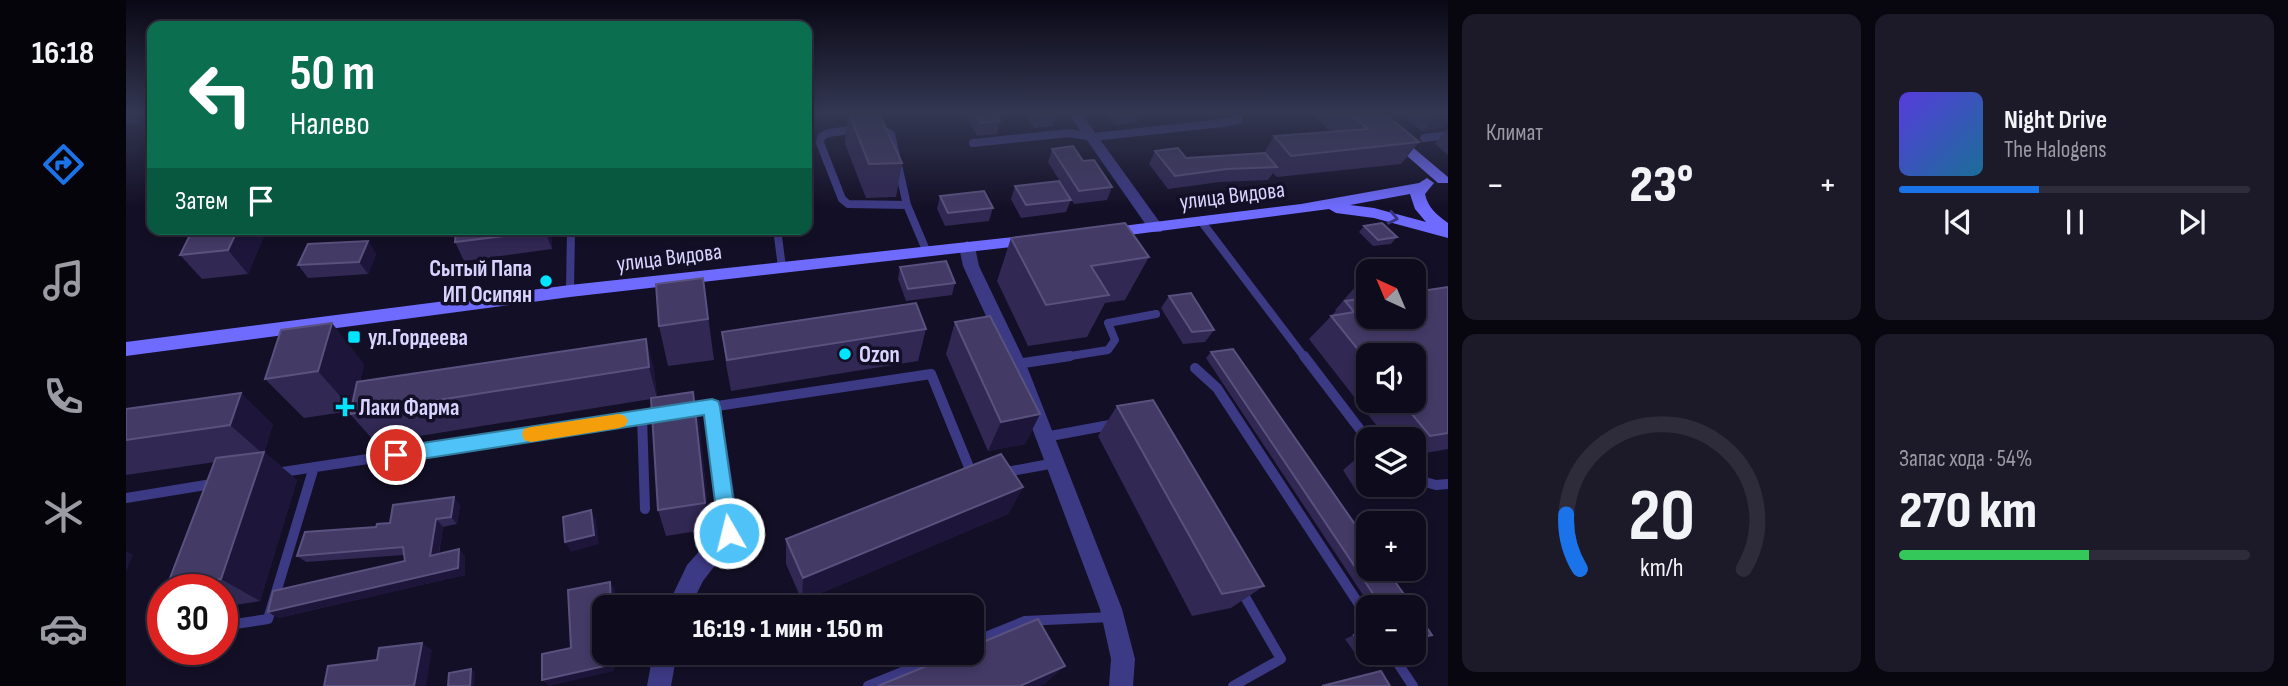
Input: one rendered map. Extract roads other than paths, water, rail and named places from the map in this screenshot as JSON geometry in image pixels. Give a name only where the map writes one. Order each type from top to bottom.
[{"type":"street","points":[[1099,145],[1156,228]]},
{"type":"street","points":[[1403,145],[1446,180]]},
{"type":"street","points":[[1301,209],[1446,180]]},
{"type":"street","points":[[1421,187],[1418,201],[1423,210],[1448,231]]},
{"type":"street","points":[[1301,209],[1340,208],[1374,213],[1448,231]]},
{"type":"street","name":"улица Видова","points":[[1089,234],[1301,209]]},
{"type":"street","name":"улица Видова","points":[[126,349],[570,291],[926,250],[1048,239]]},
{"type":"street","points":[[967,247],[971,266],[1017,364],[1113,617],[1124,659],[1121,686]]},
{"type":"street","points":[[684,595],[695,573],[729,533],[712,407]]},
{"type":"street","points":[[659,686],[663,665]]},
{"type":"lane","points":[[821,145],[842,200],[848,204],[907,205]]},
{"type":"lane","points":[[893,145],[907,205],[926,250]]},
{"type":"lane","points":[[1201,221],[1358,427]]},
{"type":"lane","points":[[570,291],[571,235]]},
{"type":"lane","points":[[778,235],[782,267]]},
{"type":"lane","points":[[1017,364],[1108,351],[1115,340],[1108,323],[1156,314]]},
{"type":"lane","points":[[1195,368],[1217,388],[1356,600]]},
{"type":"lane","points":[[270,474],[931,374],[974,478]]},
{"type":"lane","points":[[642,417],[645,509]]},
{"type":"lane","points":[[1045,437],[1130,422]]},
{"type":"lane","points":[[961,482],[1055,463]]},
{"type":"lane","points":[[238,624],[268,619],[314,467]]},
{"type":"lane","points":[[126,498],[231,481]]},
{"type":"lane","points":[[1426,482],[1448,484]]},
{"type":"lane","points":[[1232,575],[1281,659],[1233,686]]},
{"type":"lane","points":[[984,638],[1026,621],[1113,617]]},
{"type":"lane","points":[[868,686],[920,665]]},
{"type":"lane","points":[[1399,665],[1413,686]]},
{"type":"place","name":"Сытый Папа ИП Осипян","points":[[546,281]]},
{"type":"place","name":"ул.Гордеева","points":[[354,337]]},
{"type":"place","name":"Ozon","points":[[845,354]]},
{"type":"place","name":"Лаки Фарма","points":[[345,407]]}]
